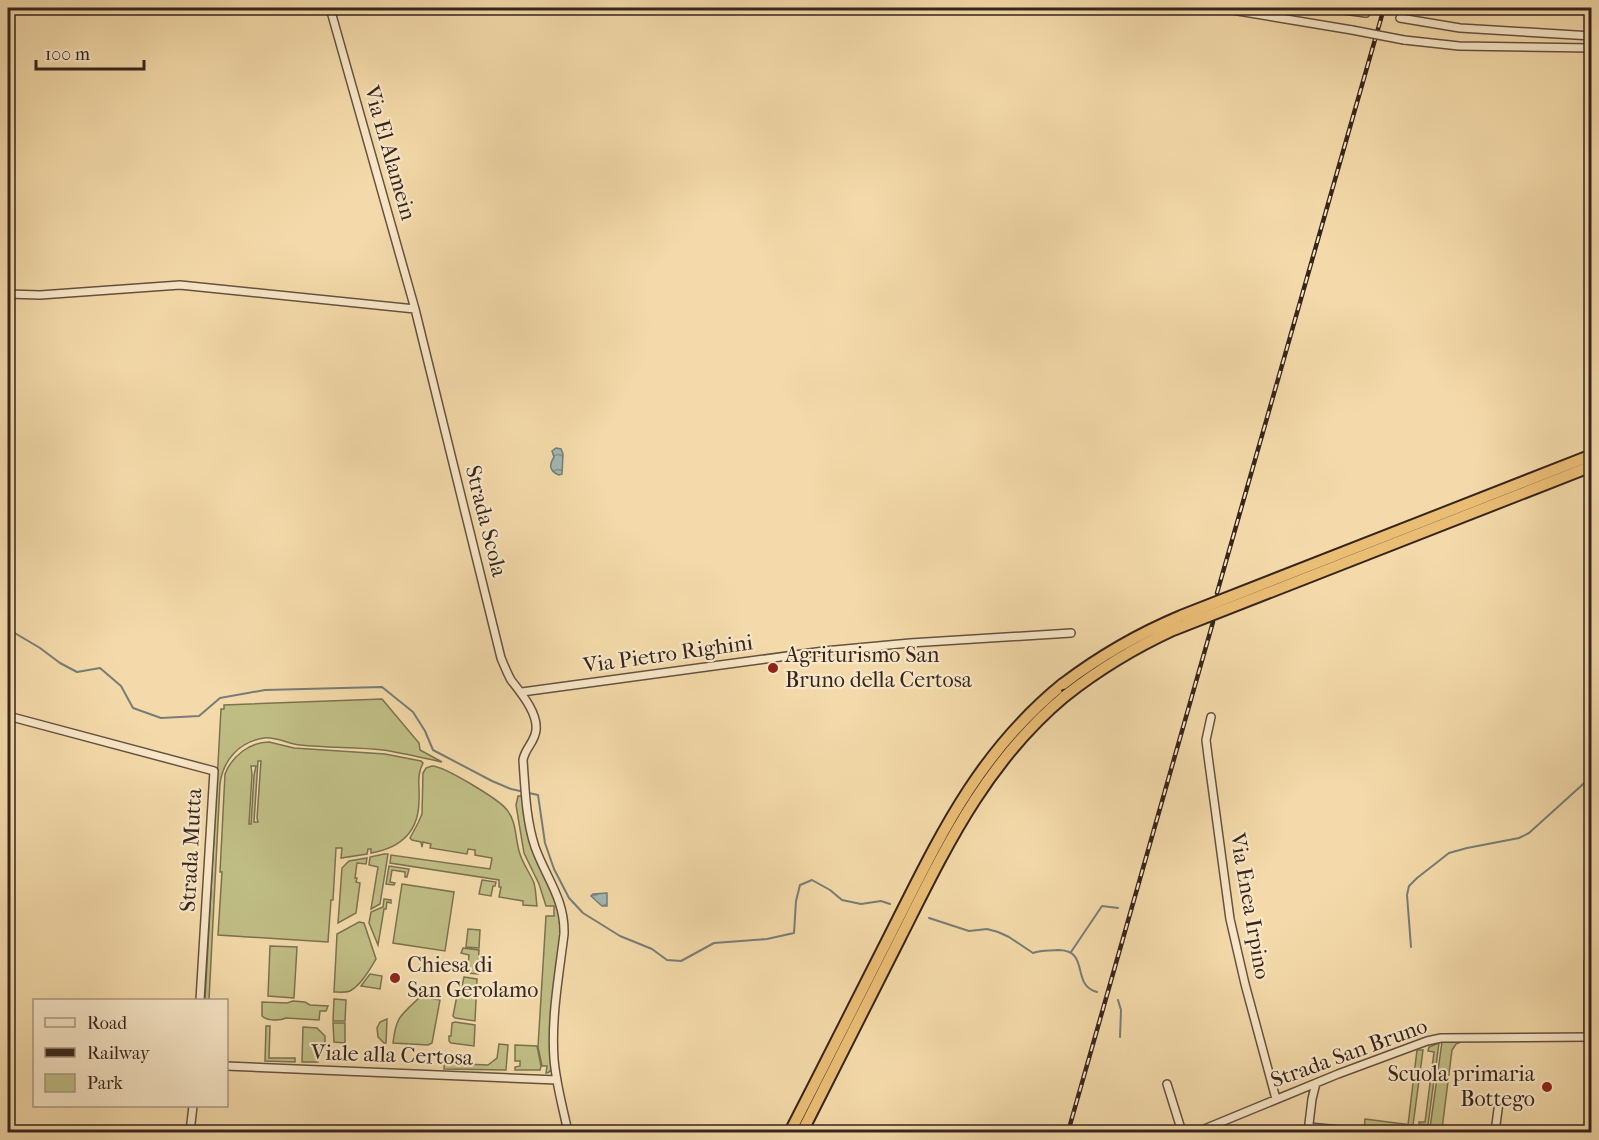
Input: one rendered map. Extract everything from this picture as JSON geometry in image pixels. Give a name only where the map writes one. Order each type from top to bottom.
[{"type":"highway","points":[[790,1132],[959,804],[1003,742],[1063,684],[1120,645],[1181,616],[1592,455]]},
{"type":"highway","points":[[802,1132],[937,866],[972,802],[1016,743],[1065,696],[1119,658],[1173,630],[1592,466]]},
{"type":"street","name":"Via El Alamein","points":[[330,8],[415,309]]},
{"type":"street","points":[[1220,8],[1404,40],[1460,46],[1592,48]]},
{"type":"street","points":[[1328,8],[1366,14]]},
{"type":"street","points":[[1400,18],[1460,28],[1592,36]]},
{"type":"street","points":[[8,294],[40,295],[180,285],[415,309]]},
{"type":"street","name":"Strada Scola","points":[[415,309],[501,658],[510,678],[522,692],[537,728],[535,737],[524,752],[523,760],[526,796],[535,847],[558,896],[564,920],[554,1060],[568,1132]]},
{"type":"street","name":"Via Pietro Righini","points":[[522,692],[824,651],[910,642],[1071,633]]},
{"type":"street","name":"Strada Mutta","points":[[8,716],[214,771],[200,999]]},
{"type":"street","name":"Via Enea Irpino","points":[[1211,717],[1206,740],[1230,919],[1276,1099]]},
{"type":"street","name":"Strada San Bruno","points":[[1197,1132],[1316,1083],[1416,1045],[1441,1038],[1592,1037]]},
{"type":"street","name":"Viale alla Certosa","points":[[228,1066],[557,1080]]},
{"type":"street","points":[[1316,1083],[1309,1130],[1360,1132]]},
{"type":"street","points":[[1167,1084],[1182,1132]]},
{"type":"street","points":[[1495,1132],[1498,1102]]},
{"type":"street","points":[[190,1132],[193,1107]]},
{"type":"green space","points":[[382,699],[419,743],[420,750],[442,762],[383,750],[300,745],[268,738],[255,740],[234,754],[225,767],[220,784],[209,999],[205,999],[221,709],[224,709],[224,705]]},
{"type":"green space","points":[[269,742],[294,748],[385,754],[423,763],[419,777],[416,821],[406,837],[381,851],[371,853],[371,849],[368,849],[367,854],[341,858],[342,848],[336,848],[328,942],[218,935],[225,774],[232,761],[242,751]],"holes":[[[258,761],[261,761],[258,822],[254,822]],[[251,766],[256,766],[251,824],[249,824]]]},
{"type":"green space","points":[[432,766],[448,771],[471,784],[507,810],[513,820],[521,858],[534,883],[537,906],[523,905],[523,901],[499,897],[501,887],[499,887],[499,880],[390,863],[391,855],[490,869],[492,858],[475,855],[475,850],[468,849],[467,854],[430,848],[431,844],[423,842],[422,847],[421,842],[410,838],[422,814],[423,773],[426,768]]},
{"type":"green space","points":[[518,796],[524,796],[527,828],[559,906],[562,929],[552,1067],[547,1073],[547,1066],[542,1066],[538,1047],[546,916],[554,916],[554,906],[546,906],[539,884],[524,853],[516,805]]},
{"type":"green space","points":[[388,854],[380,904],[371,909],[378,867],[369,865],[370,857]]},
{"type":"green space","points":[[367,858],[366,864],[357,863],[355,878],[357,878],[356,882],[360,883],[356,913],[338,923],[342,868],[349,861]]},
{"type":"green space","points":[[389,866],[409,869],[407,877],[405,877],[405,872],[392,870],[390,882],[395,883],[394,885],[386,884]]},
{"type":"green space","points":[[482,880],[496,882],[491,896],[479,894]]},
{"type":"green space","points":[[402,884],[454,892],[445,951],[393,943]]},
{"type":"green space","points":[[384,899],[391,900],[391,903],[387,902],[386,909],[384,909],[378,945],[369,923],[371,912],[383,907]]},
{"type":"green space","points":[[359,922],[364,923],[376,959],[358,985],[350,991],[334,992],[337,934]]},
{"type":"green space","points":[[468,929],[480,930],[479,948],[466,947]]},
{"type":"green space","points":[[270,946],[297,947],[294,998],[268,996]]},
{"type":"green space","points":[[463,948],[479,950],[478,974],[467,973],[469,955],[461,953]]},
{"type":"green space","points":[[1584,961],[1591,962],[1591,1032],[1584,1033]]},
{"type":"green space","points":[[370,974],[382,976],[380,989],[361,986]]},
{"type":"green space","points":[[464,977],[477,979],[475,1021],[453,1016],[459,985],[462,986]]},
{"type":"green space","points":[[419,998],[440,1000],[432,1043],[428,1045],[393,1043],[400,1018]]},
{"type":"green space","points":[[334,999],[346,1000],[345,1021],[333,1021]]},
{"type":"green space","points":[[293,1001],[328,1006],[326,1011],[320,1011],[319,1020],[286,1018],[274,1020],[262,1016],[262,1002],[287,1003]]},
{"type":"green space","points":[[387,1019],[386,1043],[384,1043],[378,1037],[377,1028],[380,1022]]},
{"type":"green space","points":[[333,1023],[345,1023],[345,1043],[334,1042]]},
{"type":"green space","points":[[452,1023],[475,1025],[474,1046],[449,1041]]},
{"type":"green space","points":[[266,1026],[270,1026],[269,1058],[295,1058],[295,1062],[265,1061]]},
{"type":"green space","points":[[303,1027],[317,1028],[325,1036],[325,1052],[318,1052],[318,1062],[302,1062]]},
{"type":"green space","points":[[1463,1041],[1456,1044],[1452,1050],[1442,1129],[1430,1128],[1442,1042]]},
{"type":"green space","points":[[1439,1043],[1428,1125],[1419,1124],[1419,1122],[1425,1122],[1434,1052],[1428,1051],[1429,1047]]},
{"type":"green space","points":[[499,1044],[508,1045],[506,1070],[444,1069],[445,1057],[455,1058],[454,1063],[466,1060],[466,1064],[488,1065],[497,1058]]},
{"type":"green space","points":[[515,1045],[537,1046],[540,1070],[515,1070],[515,1067],[520,1066],[520,1061],[515,1061]]},
{"type":"green space","points":[[1417,1050],[1423,1050],[1413,1125],[1408,1125]]},
{"type":"green space","points":[[1365,1119],[1442,1129],[1441,1132],[1364,1132]]},
{"type":"water","points":[[556,448],[561,449],[563,454],[562,474],[559,475],[551,468],[554,457],[552,451]]},
{"type":"water","points":[[607,893],[607,906],[602,906],[591,896],[593,894]]},
{"type":"waterway","points":[[8,629],[77,672],[100,668],[121,686],[133,708],[161,718],[199,716],[220,698],[265,690],[382,687],[413,712],[433,750],[492,781],[511,789],[538,795],[545,843],[554,869],[569,898],[583,913],[620,936],[652,949],[667,960],[681,961],[714,943],[767,939],[794,933],[796,901],[800,885],[812,880],[842,900],[861,904],[881,901],[890,904]]},
{"type":"waterway","points":[[1411,947],[1407,895],[1409,886],[1417,878],[1449,853],[1519,838],[1529,833],[1592,776]]},
{"type":"waterway","points":[[1071,952],[1102,906],[1118,908]]},
{"type":"waterway","points":[[929,918],[969,931],[987,929],[998,932],[1033,953],[1058,950],[1068,952],[1078,961],[1084,982],[1097,992]]},
{"type":"waterway","points":[[1118,1000],[1121,1010],[1120,1037]]},
{"type":"railway","points":[[1217,593],[1384,8]]},
{"type":"railway","points":[[1068,1132],[1213,622]]},
{"type":"place","name":"Agriturismo San Bruno della Certosa","points":[[773,668]]},
{"type":"place","name":"Chiesa di San Gerolamo","points":[[395,978]]},
{"type":"place","name":"Scuola primaria Bottego","points":[[1547,1087]]}]
